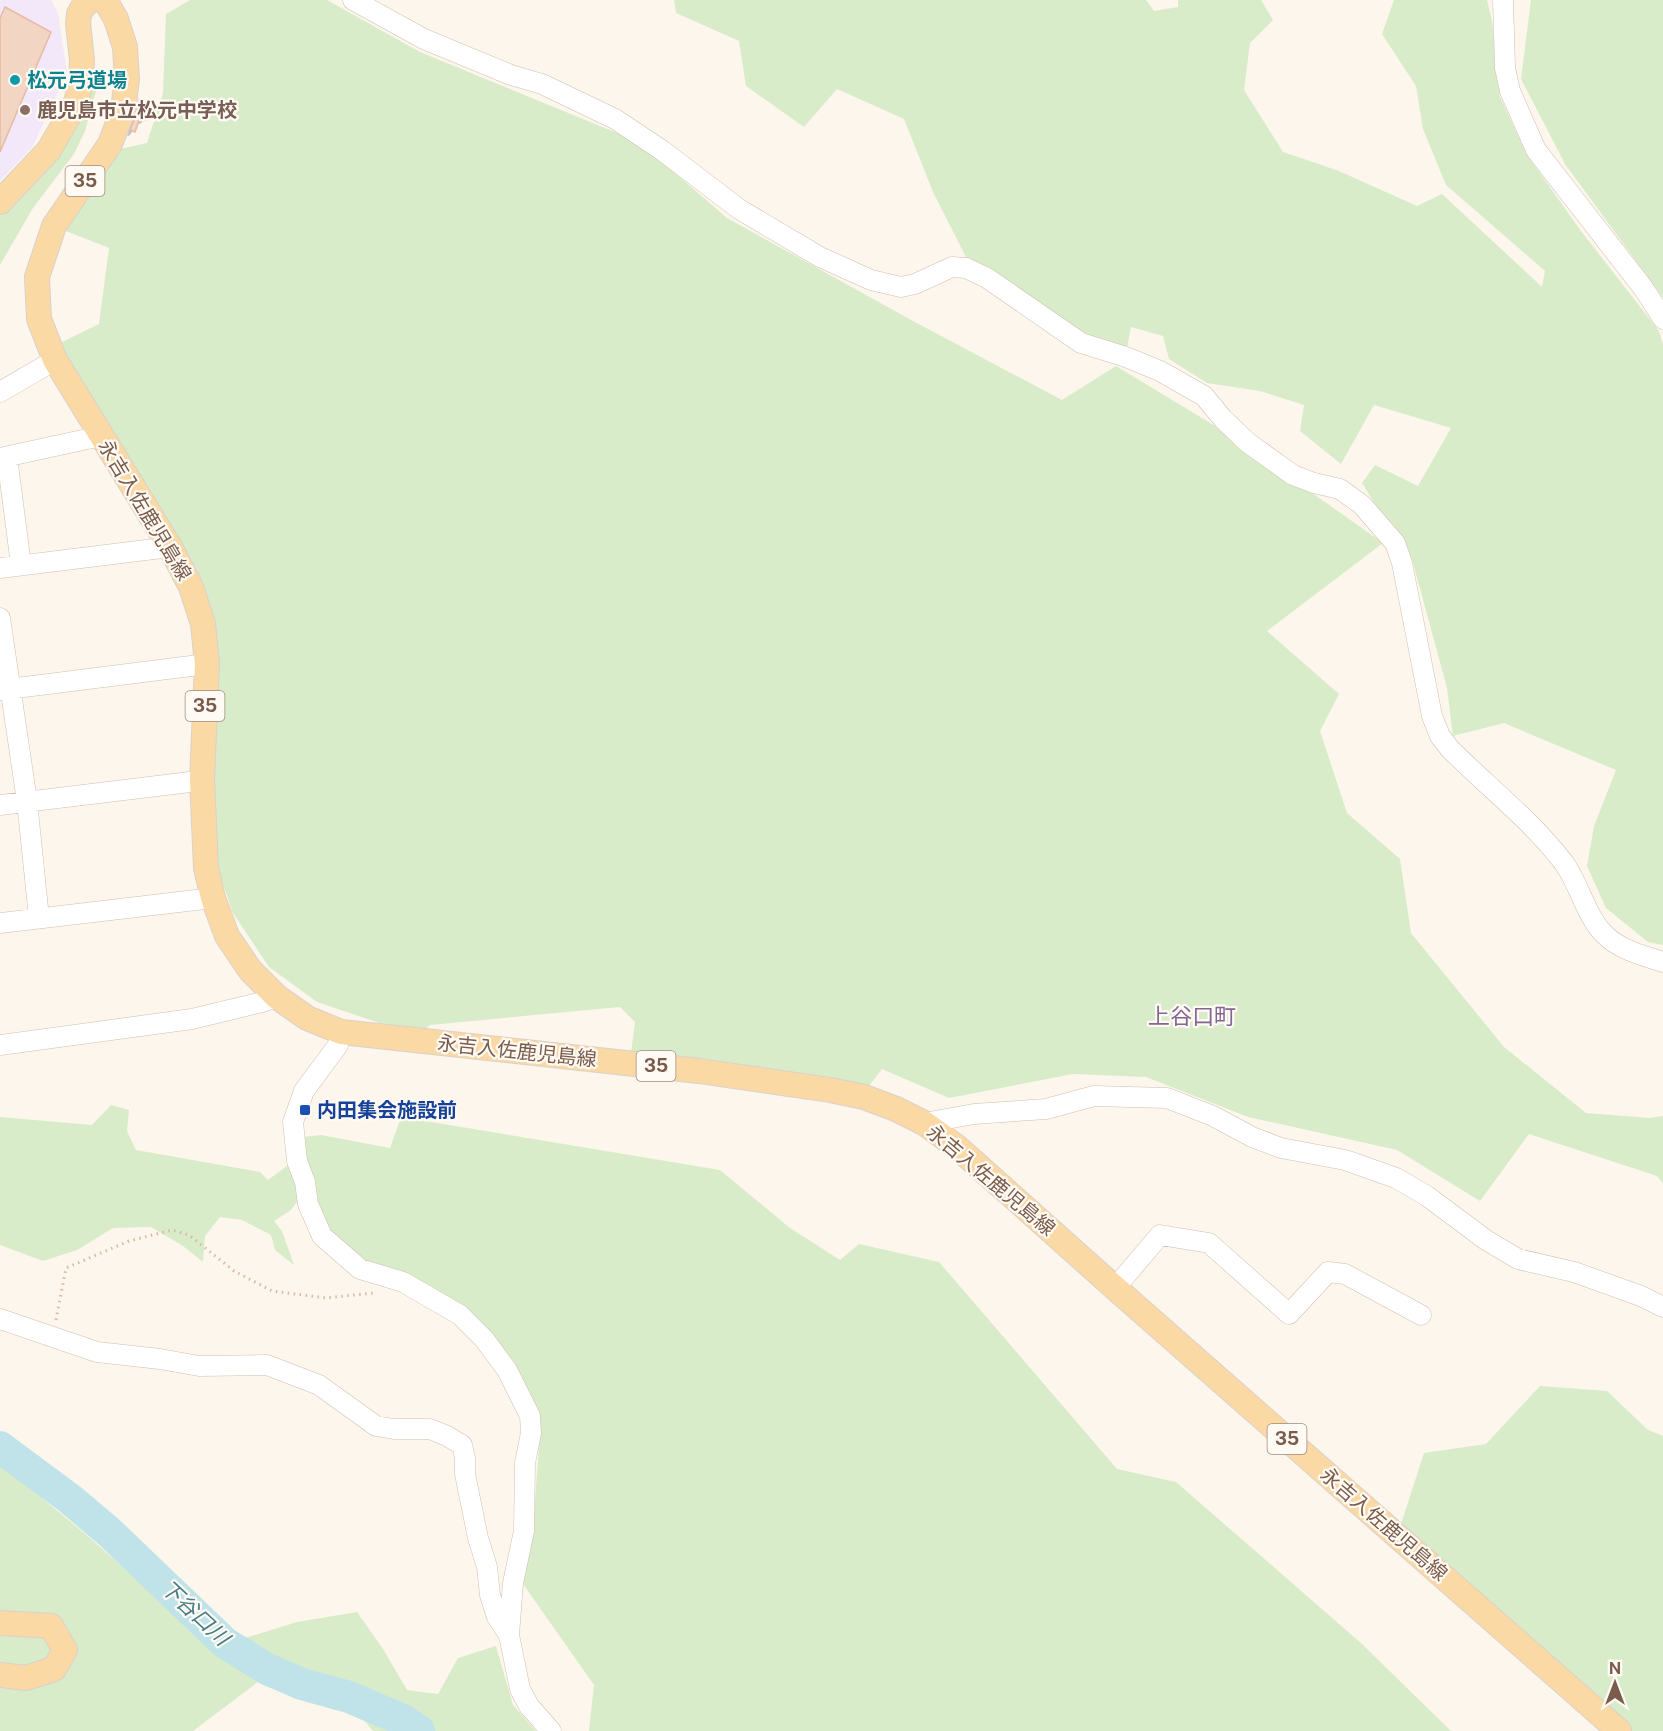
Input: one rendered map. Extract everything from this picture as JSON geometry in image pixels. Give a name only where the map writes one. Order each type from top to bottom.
[{"type":"main road","points":[[0,202],[49,150],[75,105],[81,84],[79,14],[83,6],[91,0]]},
{"type":"main road","name":"永吉入佐鹿児島線","points":[[105,0],[116,19],[125,47],[127,79],[123,110],[110,144],[54,226],[37,277],[39,319],[55,360],[170,548],[191,587],[203,624],[207,664],[202,780],[206,868],[213,898],[228,936],[250,970],[277,997],[307,1018],[341,1032],[699,1071],[830,1090],[864,1097],[924,1123],[957,1147],[1619,1731]]},
{"type":"main road","points":[[0,1623],[51,1626],[65,1650],[54,1669],[26,1678],[0,1675]]},
{"type":"street","points":[[353,0],[424,39],[511,75],[542,84],[615,119],[663,151],[739,209],[820,257],[871,280],[901,287],[915,284],[952,267],[966,268],[987,278],[1081,343],[1126,357],[1160,371],[1204,396],[1223,419],[1247,442],[1293,475],[1341,489],[1362,505],[1395,543],[1402,563],[1432,716],[1440,736],[1450,749],[1527,821],[1546,842],[1565,865],[1589,913],[1605,935],[1622,947],[1663,962]]},
{"type":"street","points":[[1503,0],[1505,68],[1510,91],[1536,150],[1644,289],[1663,319]]},
{"type":"street","points":[[0,392],[55,360]]},
{"type":"street","points":[[21,565],[4,458],[101,436]]},
{"type":"street","points":[[0,568],[170,548]]},
{"type":"street","points":[[0,618],[5,689],[27,801],[39,918]]},
{"type":"street","points":[[5,689],[207,664]]},
{"type":"street","points":[[0,804],[202,780]]},
{"type":"street","points":[[0,923],[213,898]]},
{"type":"street","points":[[0,1045],[192,1019],[277,997]]},
{"type":"street","points":[[341,1032],[338,1045],[304,1091],[293,1122],[297,1161],[305,1182],[308,1204],[322,1236],[360,1269],[407,1285],[460,1315],[484,1339],[507,1370],[530,1416],[531,1433],[525,1463],[524,1532],[513,1583],[509,1635],[520,1689],[529,1706],[551,1731]]},
{"type":"street","points":[[924,1123],[974,1114],[1046,1109],[1094,1096],[1167,1098],[1213,1116],[1252,1137],[1281,1148],[1346,1160],[1396,1178],[1427,1196],[1486,1240],[1518,1259],[1574,1272],[1641,1296],[1663,1307]]},
{"type":"street","points":[[1115,1288],[1160,1235],[1209,1244],[1289,1314],[1328,1272],[1345,1274],[1421,1315]]},
{"type":"street","points":[[0,1318],[97,1352],[199,1366],[267,1365],[320,1385],[376,1426],[394,1429],[430,1429],[462,1445],[465,1474],[478,1538],[487,1567],[490,1595],[497,1617],[509,1635]]},
{"type":"path","points":[[53,1337],[66,1268],[129,1241],[172,1230],[189,1235],[234,1271],[272,1291],[326,1299],[407,1285]]},
{"type":"shaded area","name":"鹿児島市立松元中学校","points":[[0,0],[51,0],[58,13],[67,73],[33,146],[0,181]]},
{"type":"green space","points":[[190,0],[327,0],[420,52],[639,142],[727,218],[1062,400],[1116,366],[1230,435],[1383,543],[1267,631],[1339,694],[1320,731],[1347,813],[1400,859],[1411,933],[1504,1047],[1586,1113],[1650,1118],[1663,1116],[1663,1184],[1657,1176],[1529,1134],[1480,1201],[1397,1150],[1248,1117],[1146,1077],[1073,1074],[949,1098],[882,1069],[869,1086],[631,1053],[635,1022],[620,1007],[430,1025],[418,1036],[317,1002],[269,967],[233,913],[216,864],[212,773],[214,626],[68,359],[62,342],[99,324],[109,248],[61,229],[103,153],[147,143],[163,93],[166,14]]},
{"type":"green space","points":[[674,0],[1146,0],[1154,11],[1178,7],[1178,0],[1261,0],[1273,20],[1250,43],[1244,90],[1283,152],[1339,171],[1417,206],[1442,194],[1542,287],[1545,271],[1446,185],[1423,129],[1416,86],[1382,34],[1394,0],[1487,0],[1492,21],[1500,97],[1527,155],[1581,231],[1659,331],[1663,345],[1663,945],[1648,942],[1606,908],[1587,866],[1594,826],[1616,770],[1504,723],[1453,736],[1447,688],[1412,559],[1362,483],[1375,465],[1418,486],[1451,428],[1374,405],[1341,464],[1300,431],[1304,405],[1260,391],[1207,383],[1169,359],[1163,336],[1131,327],[1126,353],[1075,333],[967,259],[933,192],[904,119],[837,89],[804,127],[746,86],[739,41],[676,13]]},
{"type":"green space","points":[[1531,0],[1663,0],[1663,298],[1565,164],[1521,79]]},
{"type":"green space","points":[[93,76],[100,77],[85,131],[74,154],[33,208],[0,265],[0,214],[39,176]]},
{"type":"green space","points":[[111,1105],[129,1110],[127,1131],[136,1150],[260,1172],[268,1180],[291,1163],[301,1196],[291,1210],[274,1221],[282,1231],[294,1265],[275,1250],[271,1235],[242,1220],[220,1217],[205,1236],[203,1262],[183,1246],[151,1227],[113,1228],[77,1250],[43,1261],[0,1245],[0,1117],[92,1125]]},
{"type":"green space","points":[[401,1117],[720,1170],[790,1228],[840,1260],[859,1244],[939,1262],[1117,1469],[1176,1482],[1362,1644],[1451,1731],[589,1731],[594,1685],[523,1584],[534,1514],[540,1433],[529,1391],[489,1330],[363,1261],[327,1230],[314,1202],[303,1137],[321,1135],[390,1148]]},
{"type":"green space","points":[[1540,1386],[1607,1391],[1648,1430],[1663,1436],[1663,1731],[1631,1731],[1401,1524],[1424,1453],[1486,1444]]},
{"type":"green space","points":[[0,1434],[37,1494],[145,1587],[195,1636],[248,1637],[297,1622],[357,1612],[383,1649],[407,1690],[438,1694],[458,1658],[496,1646],[513,1705],[536,1731],[373,1731],[356,1711],[258,1682],[193,1731],[0,1731]]},
{"type":"building","name":"松元弓道場","points":[[5,7],[51,32],[0,152],[0,18]]},
{"type":"building","points":[[139,99],[152,103],[146,120],[140,118],[135,132],[130,130]]},
{"type":"waterway","name":"下谷口川","points":[[0,1447],[70,1499],[109,1532],[225,1643],[267,1669],[302,1684],[349,1697],[403,1720],[419,1731]]},
{"type":"place","name":"松元弓道場","points":[[15,80]]},
{"type":"place","name":"鹿児島市立松元中学校","points":[[25,110]]},
{"type":"place","name":"内田集会施設前","points":[[305,1110]]},
{"type":"district","name":"上谷口町","points":[[1192,1016]]}]
